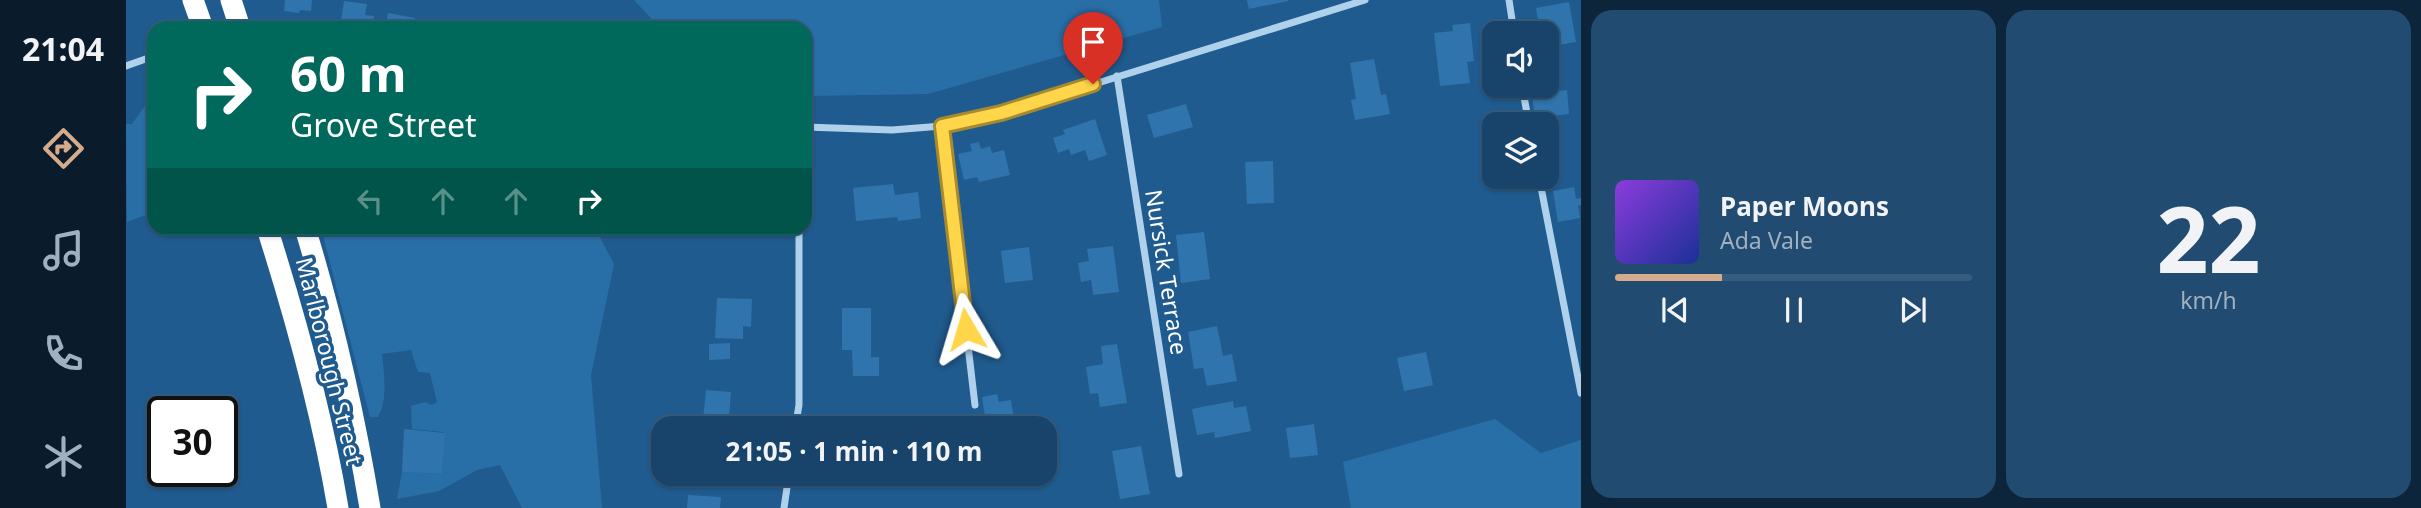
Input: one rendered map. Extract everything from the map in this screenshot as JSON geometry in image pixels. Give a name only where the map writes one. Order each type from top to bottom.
[{"type":"highway","points":[[193,0],[200,21]]},
{"type":"highway","points":[[231,0],[238,21]]},
{"type":"highway","name":"Marlborough Street","points":[[269,235],[331,465],[338,508]]},
{"type":"highway","name":"Marlborough Street","points":[[307,235],[355,425],[370,508]]},
{"type":"highway","points":[[331,465],[362,462]]},
{"type":"street","points":[[812,127],[853,130],[942,126],[1001,113],[1365,0]]},
{"type":"street","points":[[1509,0],[1512,21]]},
{"type":"street","points":[[126,66],[147,58]]},
{"type":"street","name":"Nursick Terrace","points":[[1116,76],[1179,474]]},
{"type":"street","points":[[942,126],[975,405]]},
{"type":"street","points":[[1541,189],[1581,393]]},
{"type":"street","points":[[797,416],[799,235]]},
{"type":"street","points":[[784,508],[787,486]]},
{"type":"shaded area","points":[[634,0],[1159,0],[1162,27],[928,94],[812,96],[812,21],[653,21]]},
{"type":"shaded area","points":[[147,103],[147,215],[127,222],[126,124],[132,124]]},
{"type":"shaded area","points":[[323,235],[599,235],[614,264],[591,375],[602,508],[522,508],[500,465],[477,470],[439,491],[397,499],[402,472],[442,474],[444,432],[412,429],[411,406],[425,402],[432,405],[437,402],[430,373],[418,372],[411,350],[382,354],[383,403],[378,417],[370,417]]},
{"type":"shaded area","points":[[1495,419],[1541,453],[1581,440],[1581,508],[1351,508],[1343,462]]},
{"type":"building","points":[[285,0],[312,0],[311,11],[284,11]]},
{"type":"building","points":[[1247,0],[1288,0],[1288,1],[1249,9]]},
{"type":"building","points":[[344,1],[367,4],[365,15],[374,16],[373,21],[341,21]]},
{"type":"building","points":[[1569,2],[1576,42],[1559,45],[1559,21],[1538,21],[1536,8]]},
{"type":"building","points":[[388,13],[415,18],[414,21],[386,21]]},
{"type":"building","points":[[1470,23],[1474,61],[1467,62],[1470,83],[1440,86],[1434,33],[1453,31],[1452,25]]},
{"type":"building","points":[[1374,59],[1381,95],[1386,94],[1390,114],[1355,120],[1351,100],[1356,99],[1350,63]]},
{"type":"building","points":[[1567,90],[1569,114],[1534,112],[1532,98],[1559,98],[1559,91]]},
{"type":"building","points":[[1186,104],[1193,127],[1154,138],[1147,115]]},
{"type":"building","points":[[1095,119],[1107,155],[1089,161],[1085,150],[1071,155],[1069,149],[1058,153],[1053,138],[1065,134],[1063,130]]},
{"type":"building","points":[[979,142],[981,149],[990,146],[992,153],[1004,150],[1010,175],[979,182],[977,177],[964,180],[958,154],[972,151],[970,144]]},
{"type":"building","points":[[1273,161],[1274,203],[1247,204],[1245,162]]},
{"type":"building","points":[[893,184],[895,195],[918,192],[921,218],[898,221],[897,217],[856,221],[853,188]]},
{"type":"building","points":[[1574,187],[1576,199],[1581,198],[1581,205],[1578,206],[1580,218],[1558,222],[1553,191]]},
{"type":"building","points":[[1204,232],[1210,279],[1181,283],[1176,235]]},
{"type":"building","points":[[1113,246],[1119,292],[1093,295],[1091,280],[1081,282],[1078,263],[1089,261],[1087,249]]},
{"type":"building","points":[[1029,247],[1033,280],[1005,283],[1001,251]]},
{"type":"building","points":[[717,298],[752,299],[751,327],[743,326],[743,339],[715,338]]},
{"type":"building","points":[[842,308],[871,308],[871,357],[879,357],[879,376],[853,376],[852,350],[842,350]]},
{"type":"building","points":[[1217,326],[1223,356],[1232,354],[1237,381],[1207,386],[1203,368],[1194,369],[1188,332]]},
{"type":"building","points":[[730,343],[730,359],[709,360],[709,344]]},
{"type":"building","points":[[1117,344],[1127,403],[1100,407],[1098,393],[1090,394],[1086,367],[1103,364],[1101,346]]},
{"type":"building","points":[[1426,352],[1433,385],[1404,391],[1397,358]]},
{"type":"building","points":[[706,390],[731,392],[729,416],[703,416]]},
{"type":"building","points":[[997,394],[999,402],[1011,400],[1014,416],[985,416],[982,397]]},
{"type":"building","points":[[1233,401],[1234,408],[1246,406],[1251,431],[1215,438],[1214,432],[1197,435],[1192,409]]},
{"type":"building","points":[[1314,424],[1318,455],[1290,458],[1286,428]]},
{"type":"building","points":[[404,429],[445,433],[442,474],[402,472]]},
{"type":"building","points":[[1141,446],[1150,494],[1120,499],[1112,451]]},
{"type":"building","points":[[688,495],[721,497],[720,508],[687,508]]},
{"type":"route","points":[[966,329],[942,126],[1001,113],[1093,84]]}]
